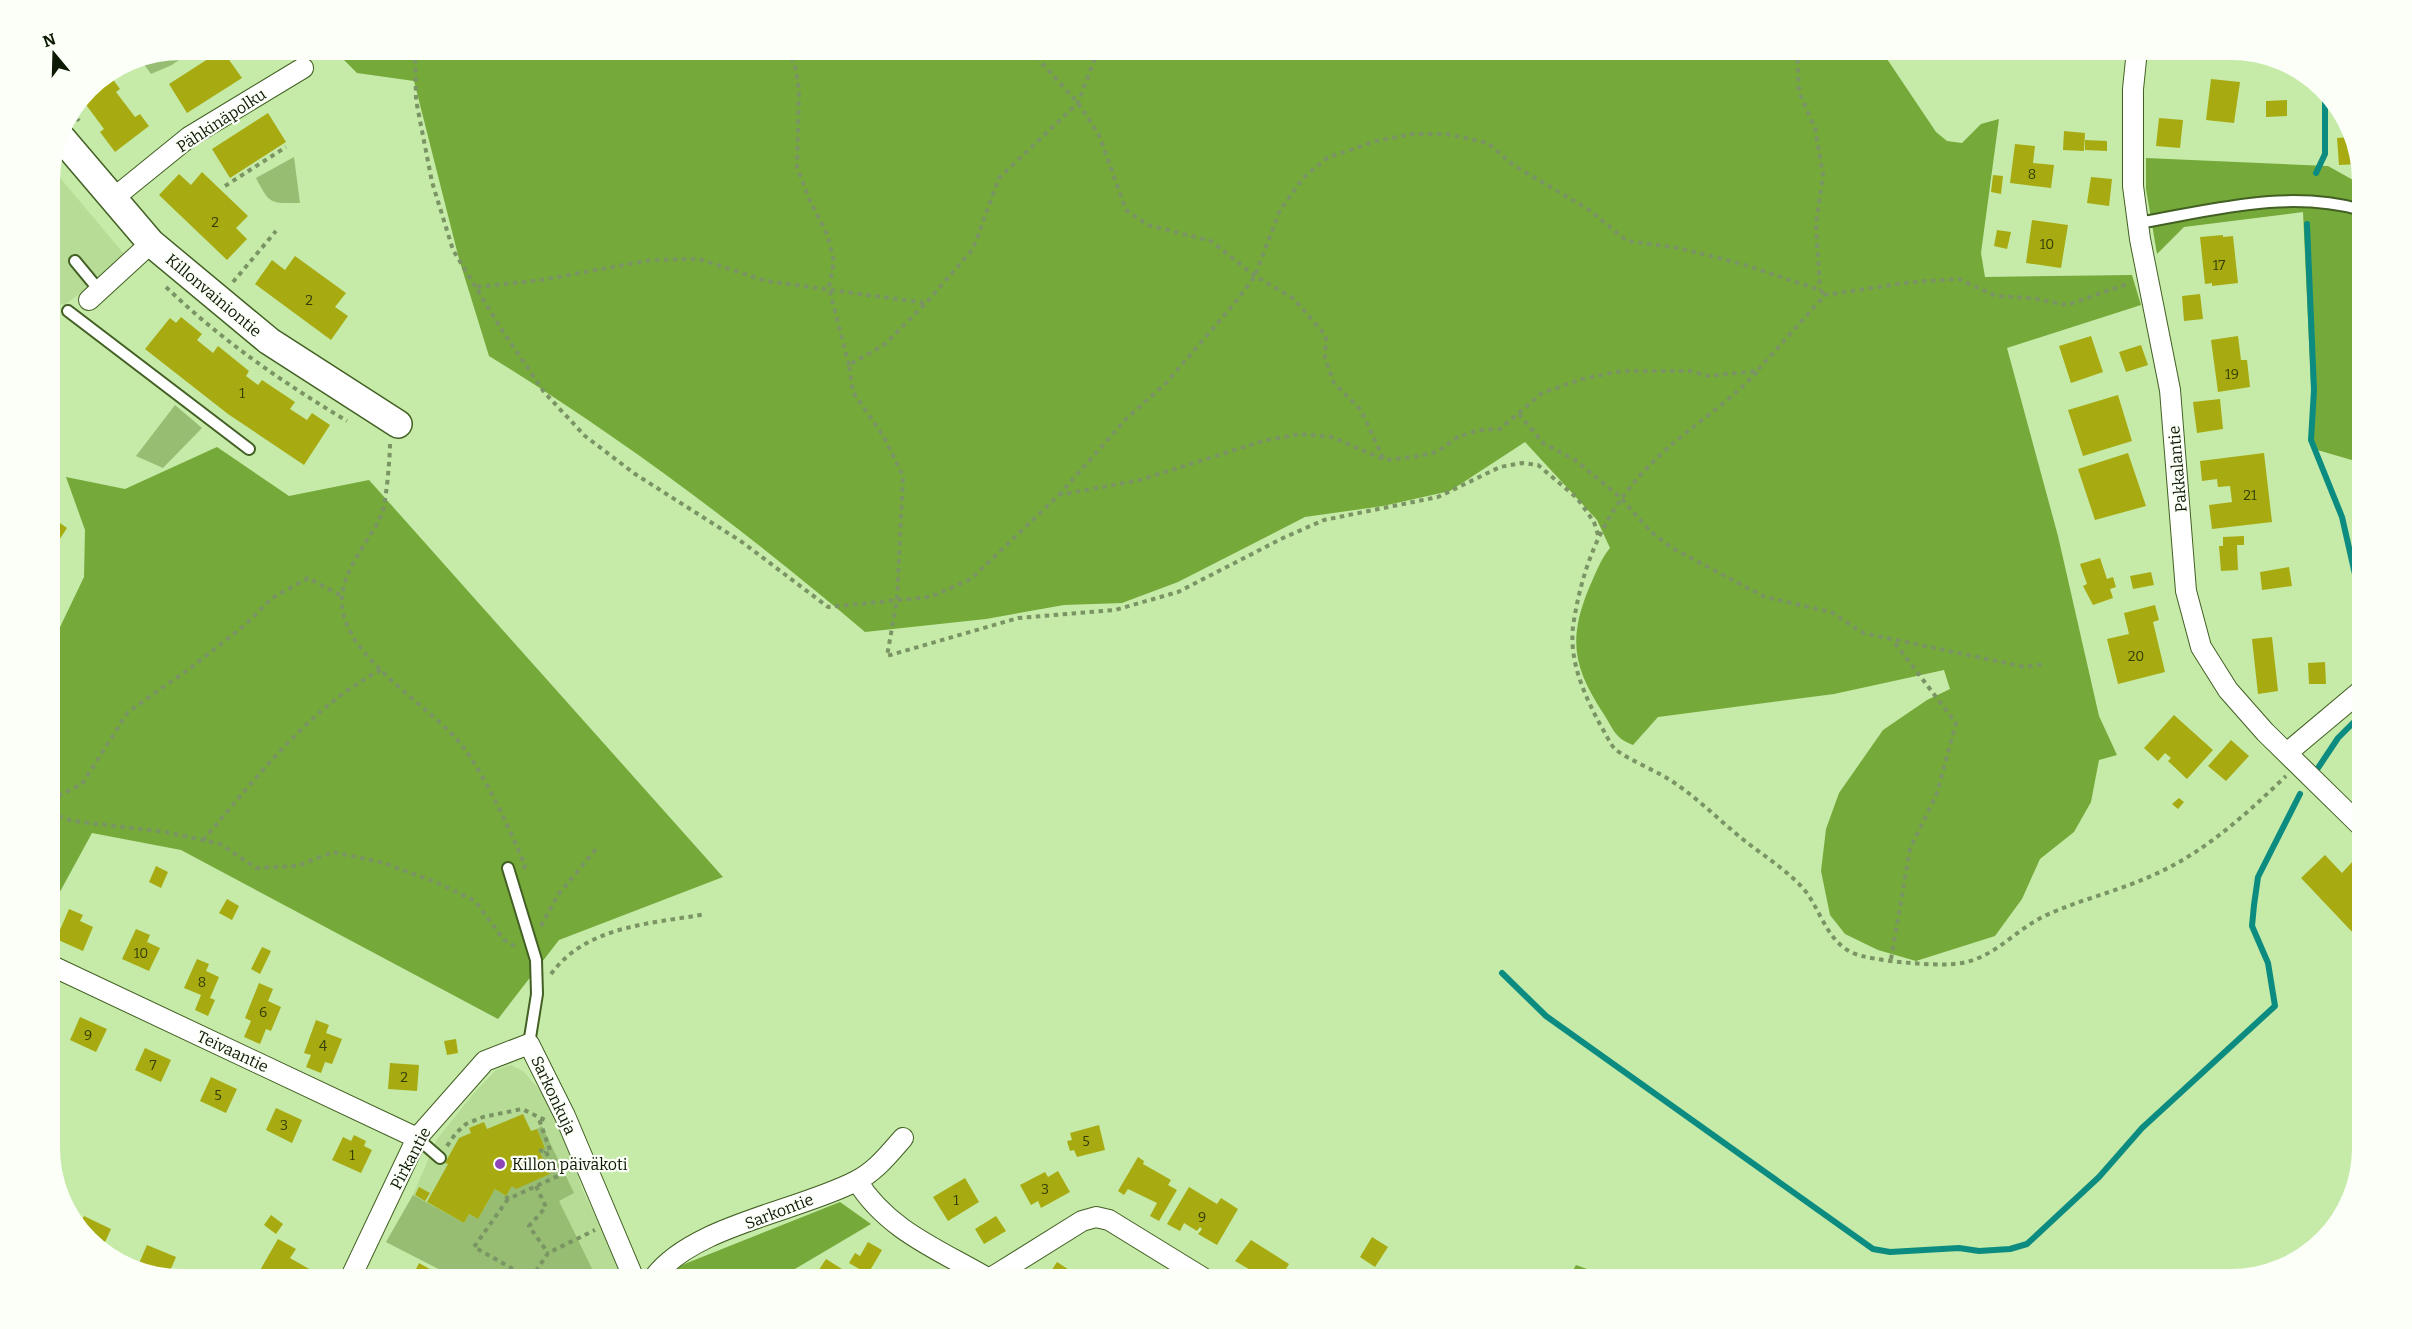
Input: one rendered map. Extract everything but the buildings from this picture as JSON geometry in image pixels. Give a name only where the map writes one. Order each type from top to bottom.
[{"type":"street","name":"Pakkalantie","points":[[2136,60],[2133,89],[2133,186],[2147,275],[2170,390],[2186,591],[2201,647],[2228,690],[2265,732],[2352,817]]},
{"type":"street","name":"Pähkinäpolku","points":[[115,197],[189,137],[303,68]]},
{"type":"street","name":"Killonvainiontie","points":[[71,131],[115,197],[151,243],[269,340],[392,420]]},
{"type":"street","points":[[94,295],[151,243]]},
{"type":"street","points":[[2294,758],[2352,700]]},
{"type":"street","name":"Teivaantie","points":[[60,970],[417,1138]]},
{"type":"street","name":"Pirkantie","points":[[355,1269],[417,1138],[485,1061],[529,1044]]},
{"type":"street","name":"Sarkonkuja","points":[[529,1044],[565,1116],[629,1269]]},
{"type":"street","name":"Sarkontie","points":[[663,1269],[675,1256],[699,1241],[857,1181],[883,1161],[903,1138]]},
{"type":"street","points":[[857,1181],[871,1203],[894,1224],[970,1269]]},
{"type":"street","points":[[1006,1269],[1082,1221],[1096,1217],[1109,1220],[1187,1269]]},
{"type":"lane","points":[[2138,223],[2294,199],[2330,202],[2352,208]]},
{"type":"lane","points":[[75,261],[94,295]]},
{"type":"lane","points":[[68,310],[249,449]]},
{"type":"lane","points":[[508,868],[536,960],[537,994],[529,1044]]},
{"type":"lane","points":[[417,1138],[440,1158]]},
{"type":"path","points":[[415,60],[416,100],[432,182],[453,250],[500,327],[544,392],[585,436],[635,474],[742,542],[828,607],[930,597],[971,579],[1059,495],[1126,419],[1166,383],[1255,276],[1280,210],[1303,178],[1327,158],[1376,141],[1413,134],[1447,134],[1488,143],[1513,165],[1588,208],[1627,241],[1679,248],[1742,264],[1820,290],[1826,295]]},
{"type":"path","points":[[792,60],[799,90],[797,166],[810,201],[827,234],[834,261],[830,288],[854,392],[884,437],[903,476],[897,600],[887,656],[1018,618],[1106,611],[1178,592],[1283,538],[1324,520],[1438,497],[1500,467],[1522,463],[1538,465],[1577,498],[1594,522],[1599,537]]},
{"type":"path","points":[[1039,60],[1078,104],[1099,135],[1126,210],[1148,225],[1211,241],[1255,276],[1293,298],[1326,336],[1324,358],[1334,383],[1361,410],[1384,460]]},
{"type":"path","points":[[849,365],[885,344],[926,303],[973,249],[999,178],[1078,104],[1094,60]]},
{"type":"path","points":[[1797,60],[1799,92],[1815,128],[1823,175],[1816,224],[1820,290]]},
{"type":"path","points":[[225,186],[286,147]]},
{"type":"path","points":[[224,274],[235,284],[276,231]]},
{"type":"path","points":[[477,287],[541,280],[651,260],[699,259],[766,281],[926,303]]},
{"type":"path","points":[[2147,275],[2067,305],[2032,298],[1996,296],[1959,279],[1912,282],[1826,295],[1740,391],[1668,448],[1620,497],[1599,537],[1574,618],[1572,638],[1576,668],[1586,699],[1615,749],[1676,783],[1745,841],[1773,860],[1803,887],[1824,925],[1841,946],[1860,955],[1891,960],[1954,964],[1971,960],[2007,943],[2037,920],[2146,879],[2217,839],[2294,758]]},
{"type":"path","points":[[1059,495],[1140,480],[1222,452],[1300,434],[1332,437],[1384,460],[1437,452],[1458,436],[1479,430],[1500,429],[1542,393],[1621,371],[1691,371],[1708,376],[1757,371]]},
{"type":"path","points":[[1519,414],[1543,443],[1575,459],[1620,497],[1651,532],[1672,548],[1765,597],[1831,612],[1863,633],[1893,641],[2025,667],[2044,664]]},
{"type":"path","points":[[392,420],[382,514],[359,550],[342,597],[345,626],[381,670],[462,746],[496,798],[525,865],[517,895]]},
{"type":"path","points":[[60,795],[82,784],[128,712],[193,666],[245,625],[272,598],[308,578],[342,597]]},
{"type":"path","points":[[1891,960],[1910,849],[1936,793],[1956,723],[1893,641]]},
{"type":"path","points":[[202,840],[298,733],[363,679],[381,670]]},
{"type":"path","points":[[60,816],[73,821],[166,832],[220,844],[256,868],[297,866],[333,852],[384,862],[438,883],[475,901],[504,940],[536,960],[541,924],[558,895],[596,849]]},
{"type":"path","points":[[537,994],[560,962],[591,940],[613,930],[706,914]]},
{"type":"path","points":[[440,1158],[456,1133],[466,1124],[483,1117],[522,1109],[549,1122],[565,1116]]},
{"type":"path","points":[[539,1119],[550,1150],[546,1152]]},
{"type":"path","points":[[512,1269],[474,1247],[507,1197],[558,1176],[546,1152],[539,1150]]},
{"type":"path","points":[[536,1186],[546,1207],[529,1226],[548,1253]]},
{"type":"path","points":[[538,1269],[548,1253],[577,1239]]},
{"type":"shaded area","points":[[179,60],[172,65],[151,74],[145,65]]},
{"type":"shaded area","points":[[344,60],[1888,60],[1936,132],[1947,141],[1962,143],[1981,124],[1999,119],[1981,253],[1985,277],[2132,275],[2141,305],[2007,348],[2058,536],[2099,716],[2117,755],[2099,760],[2091,802],[2074,832],[2040,859],[2022,899],[1995,936],[1916,961],[1878,950],[1845,934],[1830,915],[1821,871],[1826,829],[1839,793],[1883,730],[1927,700],[1950,689],[1944,670],[1834,694],[1658,717],[1633,745],[1626,742],[1615,732],[1593,697],[1580,667],[1577,652],[1576,638],[1582,606],[1598,567],[1610,548],[1597,520],[1525,442],[1450,491],[1383,506],[1305,517],[1178,582],[1122,603],[1064,605],[986,619],[865,632],[775,558],[682,487],[587,420],[489,356],[459,259],[414,81],[357,73]]},
{"type":"shaded area","points":[[294,157],[300,203],[272,201],[256,178]]},
{"type":"shaded area","points":[[2146,158],[2328,166],[2352,179],[2352,460],[2314,449],[2303,212],[2184,227],[2157,254],[2146,189]]},
{"type":"shaded area","points":[[60,178],[124,254],[116,266],[66,304],[60,304]]},
{"type":"shaded area","points":[[175,405],[202,428],[163,468],[136,456]]},
{"type":"shaded area","points":[[217,447],[289,496],[369,480],[723,877],[559,940],[498,1019],[181,850],[92,833],[60,892],[60,627],[84,577],[85,530],[66,477],[125,489]]},
{"type":"shaded area","name":"Killon päiväkoti","points":[[511,1065],[523,1071],[557,1110],[582,1189],[620,1269],[439,1269],[386,1242],[413,1195],[437,1139],[496,1070]]},
{"type":"shaded area","points":[[542,1126],[574,1193],[559,1201],[592,1269],[439,1269],[386,1242],[413,1195],[464,1223],[469,1214],[478,1219],[495,1189],[506,1196],[512,1186],[516,1188],[550,1174],[539,1150],[545,1147],[537,1129]]},
{"type":"shaded area","points":[[840,1202],[871,1224],[795,1269],[676,1269]]},
{"type":"shaded area","points":[[1576,1265],[1587,1269],[1574,1269]]},
{"type":"waterway","points":[[2316,173],[2325,154],[2325,105]]},
{"type":"waterway","points":[[2307,224],[2314,390],[2311,440],[2342,517],[2352,561]]},
{"type":"waterway","points":[[2318,768],[2338,738],[2352,724]]},
{"type":"waterway","points":[[1502,973],[1546,1016],[1873,1249],[1890,1252],[1959,1248],[1979,1251],[2010,1249],[2027,1244],[2099,1177],[2142,1128],[2275,1006],[2268,963],[2252,926],[2254,905],[2258,877],[2300,794]]},
{"type":"place","name":"Killon päiväkoti","points":[[500,1164]]}]
